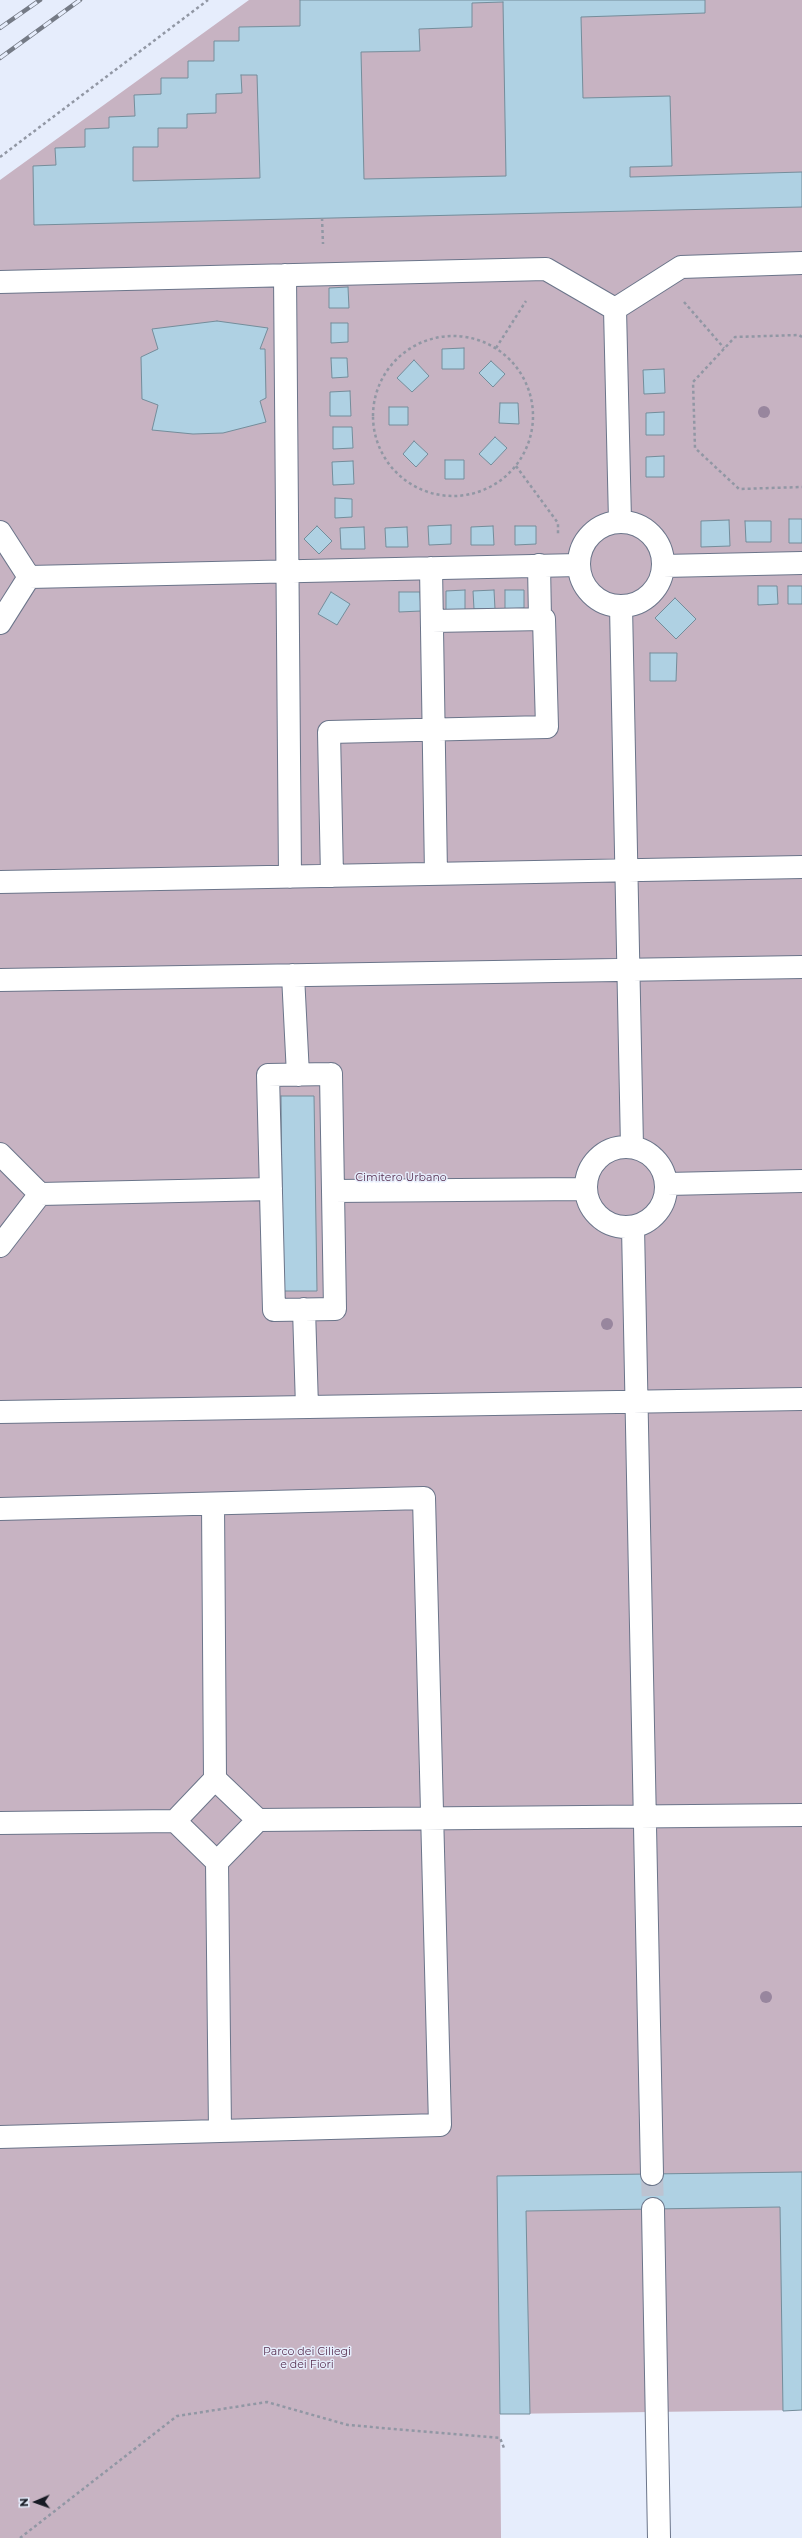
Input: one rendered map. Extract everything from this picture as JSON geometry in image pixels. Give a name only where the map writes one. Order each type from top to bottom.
[{"type":"lane","points":[[616,309],[681,267],[802,263]]},
{"type":"lane","points":[[0,282],[546,269],[616,309]]},
{"type":"lane","points":[[286,275],[290,877]]},
{"type":"lane","points":[[616,309],[620,522]]},
{"type":"lane","points":[[29,577],[559,565],[580,552],[586,540],[606,524],[620,522],[633,523],[646,529],[656,539],[662,552],[663,566],[661,579],[650,594],[634,604],[621,606],[608,604],[597,599],[584,583],[559,565]]},
{"type":"lane","points":[[0,532],[29,577]]},
{"type":"lane","points":[[663,566],[802,563]]},
{"type":"lane","points":[[540,619],[559,565]]},
{"type":"lane","points":[[431,568],[436,874]]},
{"type":"lane","points":[[0,623],[29,577]]},
{"type":"lane","points":[[621,606],[632,1147]]},
{"type":"lane","points":[[332,876],[328,732],[547,727],[544,619],[432,621]]},
{"type":"lane","points":[[0,882],[802,867]]},
{"type":"lane","points":[[0,980],[802,967]]},
{"type":"lane","points":[[293,976],[298,1075]]},
{"type":"lane","points":[[331,1074],[335,1309],[274,1310],[271,1189],[268,1075],[331,1074]]},
{"type":"lane","points":[[632,1147],[652,1156],[660,1164],[667,1184],[662,1208],[649,1220],[633,1227],[620,1227],[607,1223],[596,1214],[589,1203],[586,1189],[587,1177],[599,1157],[609,1151],[632,1147]]},
{"type":"lane","points":[[0,1154],[40,1194],[271,1189]]},
{"type":"lane","points":[[667,1184],[802,1181]]},
{"type":"lane","points":[[333,1191],[586,1189]]},
{"type":"lane","points":[[0,1246],[40,1194]]},
{"type":"lane","points":[[633,1227],[652,2174]]},
{"type":"lane","points":[[304,1309],[307,1407]]},
{"type":"lane","points":[[0,1412],[802,1399]]},
{"type":"lane","points":[[0,1509],[424,1498],[440,2125],[0,2137]]},
{"type":"lane","points":[[0,1823],[175,1821],[216,1779],[213,1504]]},
{"type":"lane","points":[[216,1779],[258,1820]]},
{"type":"lane","points":[[216,1862],[258,1820],[802,1815]]},
{"type":"lane","points":[[175,1821],[216,1862],[220,2131]]},
{"type":"lane","points":[[653,2209],[659,2538]]},
{"type":"path","points":[[0,157],[208,0]]},
{"type":"path","points":[[496,348],[546,269]]},
{"type":"path","points":[[663,278],[724,348]]},
{"type":"path","points":[[451,335],[474,338],[496,348],[514,363],[527,383],[533,406],[532,430],[526,449],[516,466],[502,480],[484,490],[466,495],[446,496],[427,491],[408,482],[394,469],[382,453],[375,434],[373,410],[378,387],[390,366],[407,350],[428,339],[451,335]]},
{"type":"path","points":[[802,337],[799,335],[735,337],[693,382],[695,448],[739,489],[802,487]]},
{"type":"path","points":[[516,466],[558,523],[559,565]]},
{"type":"path","points":[[20,2538],[177,2416],[267,2402],[348,2425],[500,2438],[504,2448]]},
{"type":"green space","name":"Cimitero Urbano","points":[[249,0],[802,0],[802,2410],[500,2414],[501,2538],[0,2538],[0,180]]},
{"type":"building","points":[[300,0],[705,0],[705,13],[581,17],[583,98],[670,96],[672,166],[630,167],[630,177],[802,172],[802,207],[34,225],[33,166],[56,165],[55,148],[85,147],[85,129],[109,128],[109,117],[135,116],[134,95],[161,94],[161,78],[188,78],[188,61],[214,61],[214,41],[239,41],[239,27],[300,26]],"holes":[[[503,2],[506,176],[364,179],[361,52],[420,51],[419,29],[472,27],[472,3]],[[241,75],[257,75],[260,178],[133,181],[133,147],[158,147],[158,128],[187,128],[187,114],[216,113],[216,94],[242,93]]]},
{"type":"building","points":[[348,287],[349,308],[329,308],[329,288]]},
{"type":"building","points":[[217,321],[268,328],[260,349],[265,349],[266,398],[260,401],[266,422],[223,433],[193,434],[152,430],[158,405],[142,399],[141,357],[158,349],[152,329]]},
{"type":"building","points":[[331,323],[348,323],[348,342],[331,343]]},
{"type":"building","points":[[464,348],[464,369],[442,369],[442,349]]},
{"type":"building","points":[[331,358],[347,358],[348,377],[332,378]]},
{"type":"building","points":[[414,360],[429,376],[412,392],[397,378]]},
{"type":"building","points":[[491,361],[505,374],[493,387],[479,373]]},
{"type":"building","points":[[664,369],[665,393],[644,394],[643,370]]},
{"type":"building","points":[[350,391],[351,416],[330,416],[330,392]]},
{"type":"building","points":[[500,403],[518,403],[519,424],[499,423]]},
{"type":"building","points":[[389,407],[408,407],[408,425],[389,425]]},
{"type":"building","points":[[664,412],[664,435],[646,435],[646,413]]},
{"type":"building","points":[[333,427],[352,427],[353,448],[333,449]]},
{"type":"building","points":[[495,437],[507,448],[491,465],[479,454]]},
{"type":"building","points":[[414,441],[428,454],[416,467],[403,454]]},
{"type":"building","points":[[664,456],[664,477],[646,477],[646,457]]},
{"type":"building","points":[[445,460],[464,460],[464,479],[445,479]]},
{"type":"building","points":[[353,461],[354,484],[333,485],[332,462]]},
{"type":"building","points":[[335,498],[352,499],[352,517],[335,518]]},
{"type":"building","points":[[789,519],[802,519],[802,543],[789,543]]},
{"type":"building","points":[[729,520],[730,546],[701,547],[701,521]]},
{"type":"building","points":[[745,521],[771,521],[771,542],[746,542]]},
{"type":"building","points":[[451,525],[451,544],[429,545],[428,526]]},
{"type":"building","points":[[317,526],[332,541],[319,554],[304,539]]},
{"type":"building","points":[[493,526],[494,545],[471,545],[471,527]]},
{"type":"building","points":[[515,526],[536,526],[536,544],[515,545]]},
{"type":"building","points":[[364,527],[365,549],[341,549],[340,528]]},
{"type":"building","points":[[407,527],[408,547],[386,547],[385,528]]},
{"type":"building","points":[[758,586],[777,586],[778,604],[758,605]]},
{"type":"building","points":[[788,586],[802,586],[802,604],[788,604]]},
{"type":"building","points":[[465,590],[465,610],[446,610],[446,591]]},
{"type":"building","points":[[494,590],[495,609],[474,609],[473,591]]},
{"type":"building","points":[[505,590],[524,590],[524,608],[505,609]]},
{"type":"building","points":[[331,592],[350,604],[337,625],[318,614]]},
{"type":"building","points":[[399,592],[420,592],[421,611],[399,612]]},
{"type":"building","points":[[675,598],[696,619],[676,639],[655,618]]},
{"type":"building","points":[[650,653],[677,653],[676,681],[650,681]]},
{"type":"building","points":[[281,1096],[314,1096],[317,1291],[283,1291]]},
{"type":"building","points":[[802,2172],[802,2410],[783,2411],[780,2207],[526,2211],[530,2414],[500,2414],[497,2176]]},
{"type":"tunnel","points":[[652,2174],[653,2209]]},
{"type":"railway","points":[[0,28],[40,0]]},
{"type":"railway","points":[[0,58],[80,0]]},
{"type":"park label","name":"Parco dei Ciliegi e dei Fiori","points":[[307,2358]]}]
